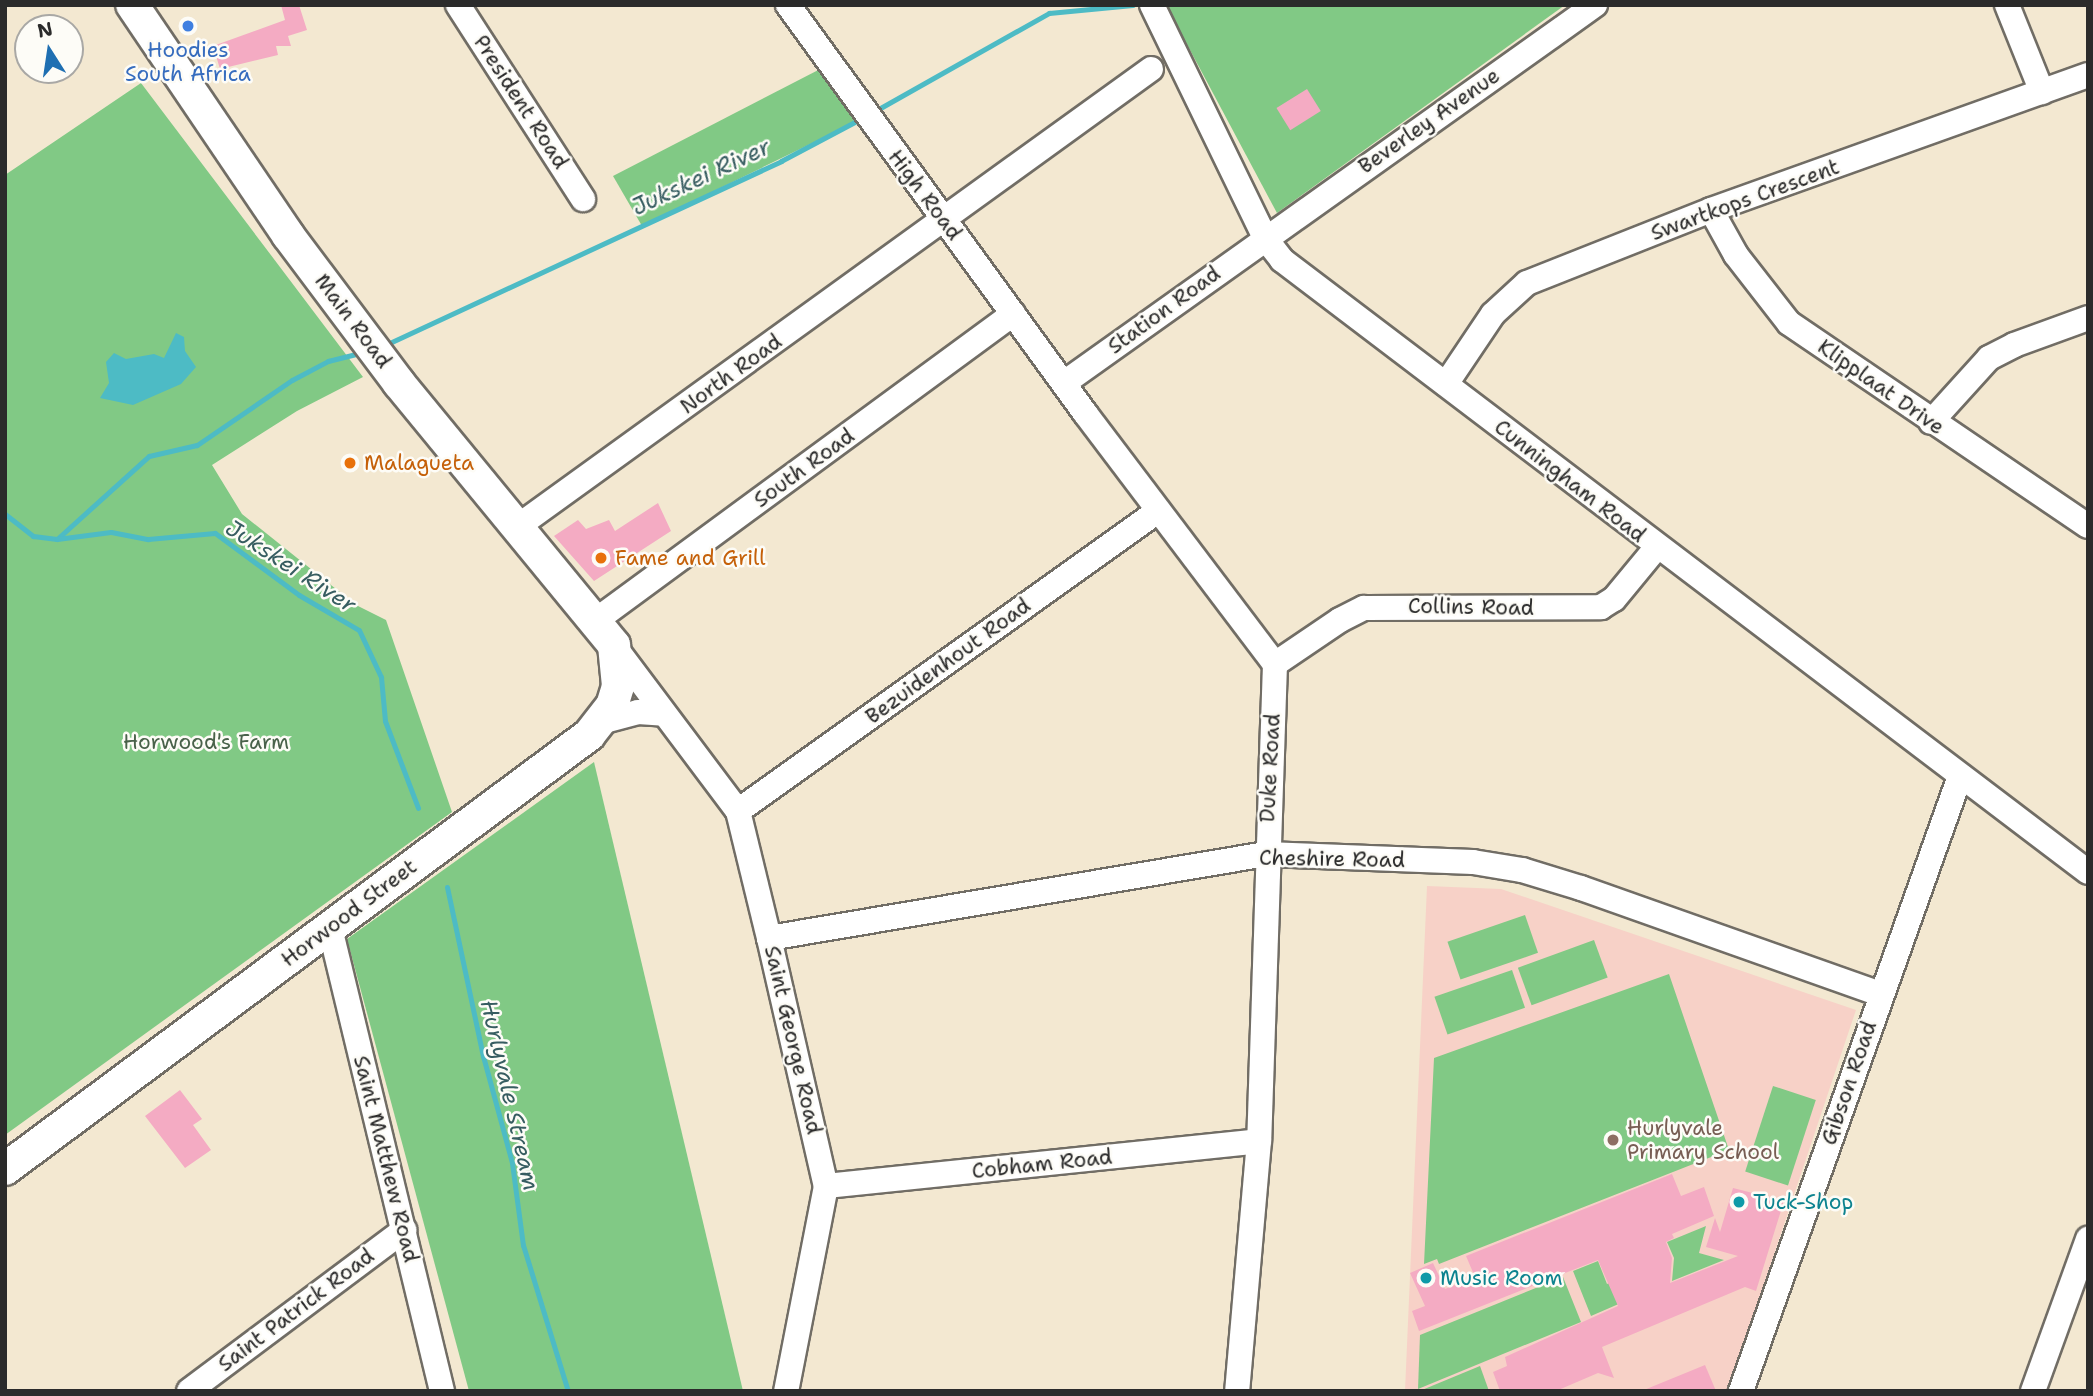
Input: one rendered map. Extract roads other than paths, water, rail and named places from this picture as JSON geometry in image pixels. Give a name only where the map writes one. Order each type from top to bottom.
[{"type":"main road","name":"Main Road","points":[[132,5],[288,235],[399,383],[604,633]]},
{"type":"main road","name":"Horwood Street","points":[[5,1169],[330,928],[601,722],[618,686],[604,633]]},
{"type":"street","name":"President Road","points":[[458,5],[583,199]]},
{"type":"street","name":"High Road","points":[[788,5],[1064,383]]},
{"type":"street","name":"Cunningham Road","points":[[1152,5],[1265,238],[1304,279],[1446,384],[1656,548],[2088,872]]},
{"type":"street","name":"Beverley Avenue","points":[[1265,238],[1595,5]]},
{"type":"street","points":[[2007,5],[2042,92]]},
{"type":"street","name":"North Road","points":[[517,527],[1151,69]]},
{"type":"street","name":"Swartkops Crescent","points":[[1446,384],[1493,314],[1516,290],[1711,210],[2088,75]]},
{"type":"street","name":"Klipplaat Drive","points":[[1711,210],[1736,255],[1789,323],[1931,422],[2088,526]]},
{"type":"street","name":"Station Road","points":[[1064,383],[1265,238]]},
{"type":"street","name":"South Road","points":[[604,633],[1013,314]]},
{"type":"street","points":[[1931,422],[1989,359],[2014,345],[2088,318]]},
{"type":"street","points":[[1064,383],[1275,664]]},
{"type":"street","name":"Bezuidenhout Road","points":[[738,811],[1158,511]]},
{"type":"street","name":"Collins Road","points":[[1275,664],[1340,620],[1364,608],[1601,607],[1614,599],[1656,548]]},
{"type":"street","name":"Saint George Road","points":[[604,633],[738,811],[769,938],[826,1186],[786,1391]]},
{"type":"street","name":"Duke Road","points":[[1237,1391],[1259,1141],[1266,855],[1275,664]]},
{"type":"street","points":[[601,722],[638,712],[664,714]]},
{"type":"street","name":"Gibson Road","points":[[1741,1391],[1880,994],[1960,776]]},
{"type":"street","name":"Cheshire Road","points":[[769,938],[1266,855],[1473,863],[1522,870],[1880,994]]},
{"type":"street","name":"Saint Matthew Road","points":[[330,928],[442,1391]]},
{"type":"street","name":"Cobham Road","points":[[826,1186],[1259,1141]]},
{"type":"street","name":"Saint Patrick Road","points":[[189,1391],[404,1230]]},
{"type":"street","points":[[2033,1391],[2088,1239]]},
{"type":"water","points":[[176,333],[184,337],[185,351],[196,367],[181,384],[133,405],[100,398],[109,383],[106,362],[114,353],[126,359],[154,354],[164,358]]},
{"type":"waterway","name":"Jukskei River","points":[[875,111],[1049,13],[1133,5]]},
{"type":"waterway","name":"Jukskei River","points":[[383,346],[781,161],[864,117]]},
{"type":"waterway","name":"Hurlyvale Stream","points":[[5,514],[33,536],[57,539],[149,456],[197,445],[292,380],[328,361],[363,352]]},
{"type":"waterway","name":"Jukskei River","points":[[57,539],[111,532],[148,539],[215,533],[299,595],[359,630],[381,677],[385,721],[418,808]]},
{"type":"waterway","name":"Hurlyvale Stream","points":[[447,887],[483,1056],[512,1163],[523,1245],[568,1391]]},
{"type":"place","name":"Hoodies South Africa","points":[[188,26]]},
{"type":"place","name":"Malagueta","points":[[350,463]]},
{"type":"place","name":"Fame and Grill","points":[[601,558]]},
{"type":"place","name":"Hurlyvale Primary School","points":[[1613,1140]]},
{"type":"place","name":"Tuck-Shop","points":[[1739,1202]]},
{"type":"place","name":"Music Room","points":[[1426,1278]]},
{"type":"park label","name":"Horwood's Farm","points":[[206,742]]}]
